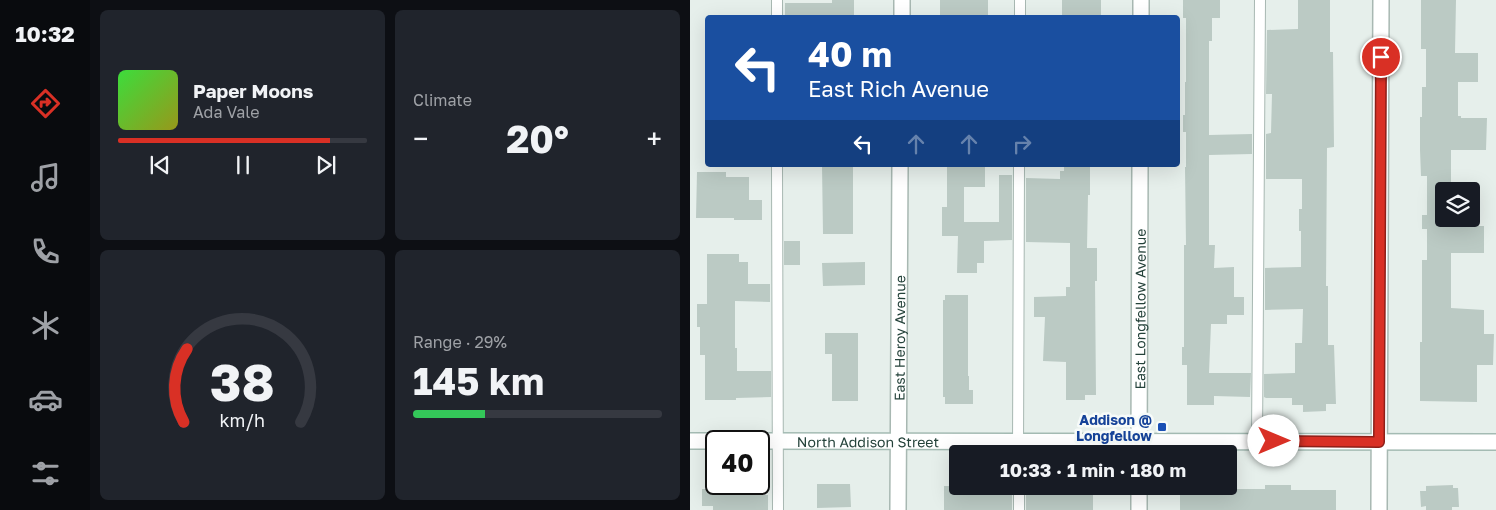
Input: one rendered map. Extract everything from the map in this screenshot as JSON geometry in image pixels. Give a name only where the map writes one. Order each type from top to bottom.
[{"type":"street","points":[[902,0],[902,15]]},
{"type":"street","points":[[1141,0],[1141,15]]},
{"type":"street","points":[[1379,510],[1381,0]]},
{"type":"street","name":"East Heroy Avenue","points":[[898,510],[900,167]]},
{"type":"street","name":"East Longfellow Avenue","points":[[1139,445],[1140,167]]},
{"type":"street","name":"North Addison Street","points":[[690,441],[898,442],[958,445]]},
{"type":"street","name":"North Addison Street","points":[[1178,445],[1257,441],[1496,442]]},
{"type":"street","points":[[1139,495],[1139,510]]},
{"type":"lane","points":[[777,0],[777,15]]},
{"type":"lane","points":[[1020,0],[1020,15]]},
{"type":"lane","points":[[1257,441],[1260,0]]},
{"type":"lane","points":[[777,167],[778,510]]},
{"type":"lane","points":[[1018,445],[1020,167]]},
{"type":"lane","points":[[1018,495],[1018,510]]},
{"type":"building","points":[[832,0],[854,0],[854,15],[785,15],[785,3],[832,3]]},
{"type":"building","points":[[940,0],[988,0],[988,15],[940,15]]},
{"type":"building","points":[[1062,0],[1101,0],[1101,15],[1062,15]]},
{"type":"building","points":[[1183,0],[1220,0],[1220,18],[1212,18],[1212,41],[1209,41],[1209,135],[1252,134],[1252,154],[1209,155],[1209,245],[1215,245],[1214,268],[1234,267],[1234,297],[1244,297],[1244,315],[1227,315],[1227,324],[1211,324],[1209,373],[1251,373],[1250,397],[1214,396],[1214,405],[1187,405],[1187,365],[1182,365],[1182,347],[1184,347],[1184,245],[1186,245],[1186,132],[1183,132],[1183,115],[1185,115],[1186,18],[1183,18]]},
{"type":"building","points":[[1298,0],[1330,0],[1330,52],[1333,52],[1334,147],[1327,148],[1326,286],[1328,286],[1328,345],[1334,345],[1336,404],[1326,404],[1326,411],[1303,412],[1303,405],[1292,405],[1292,398],[1264,397],[1264,374],[1295,373],[1295,343],[1302,343],[1303,309],[1265,310],[1265,268],[1301,267],[1299,209],[1302,209],[1302,179],[1266,179],[1266,134],[1271,133],[1272,94],[1266,94],[1267,30],[1298,29]]},
{"type":"building","points":[[1421,0],[1456,0],[1455,53],[1478,53],[1478,82],[1458,82],[1458,116],[1461,116],[1461,118],[1487,118],[1486,150],[1451,150],[1451,182],[1435,182],[1435,227],[1484,226],[1484,253],[1451,253],[1451,308],[1484,310],[1484,334],[1494,334],[1493,365],[1477,365],[1477,402],[1420,401],[1422,260],[1427,260],[1427,229],[1422,229],[1422,215],[1427,215],[1427,176],[1421,176],[1420,150],[1422,87],[1426,87],[1426,49],[1421,49]]},
{"type":"building","points":[[822,167],[853,167],[853,234],[823,234]]},
{"type":"building","points":[[947,167],[985,167],[985,187],[964,187],[964,222],[999,222],[999,175],[1012,175],[1012,240],[984,241],[984,263],[977,263],[977,273],[957,273],[958,236],[942,236],[942,207],[947,207]]},
{"type":"building","points":[[1064,167],[1090,167],[1087,248],[1097,248],[1097,281],[1095,281],[1096,395],[1085,395],[1085,400],[1066,400],[1066,362],[1043,361],[1045,317],[1034,317],[1034,297],[1066,296],[1066,287],[1070,287],[1070,243],[1026,242],[1026,178],[1060,179],[1060,171],[1064,171]]},
{"type":"building","points":[[697,172],[726,172],[726,177],[749,177],[749,200],[762,200],[762,220],[696,218]]},
{"type":"building","points":[[784,241],[800,241],[800,265],[784,265]]},
{"type":"building","points":[[707,254],[739,254],[739,262],[748,262],[748,284],[770,284],[770,302],[735,301],[735,348],[737,348],[737,371],[771,371],[771,397],[705,400],[705,355],[700,355],[700,327],[697,327],[697,304],[707,304]]},
{"type":"building","points":[[865,262],[865,285],[823,286],[822,263]]},
{"type":"building","points":[[945,295],[968,295],[968,376],[969,390],[973,390],[973,404],[945,404],[945,397],[943,397],[943,300],[945,300]]},
{"type":"building","points":[[825,333],[858,333],[858,401],[832,401],[832,354],[825,354]]},
{"type":"building","points":[[817,484],[850,484],[851,507],[817,508]]},
{"type":"building","points":[[1265,485],[1291,485],[1291,490],[1336,490],[1336,510],[1180,510],[1180,495],[1237,495],[1237,489],[1265,489]]},
{"type":"building","points":[[1453,485],[1453,488],[1458,488],[1459,507],[1452,507],[1452,510],[1426,510],[1426,506],[1421,507],[1420,491],[1426,491],[1426,486]]},
{"type":"building","points":[[944,486],[949,486],[949,495],[1012,495],[1012,510],[944,510]]},
{"type":"building","points":[[702,489],[705,489],[705,495],[768,495],[768,510],[713,510],[713,506],[702,506]]},
{"type":"building","points":[[1026,495],[1093,495],[1093,510],[1026,510]]},
{"type":"place","name":"Addison @ Longfellow","points":[[1162,427]]},
{"type":"route","points":[[1274,441],[1379,442],[1381,57]]}]
